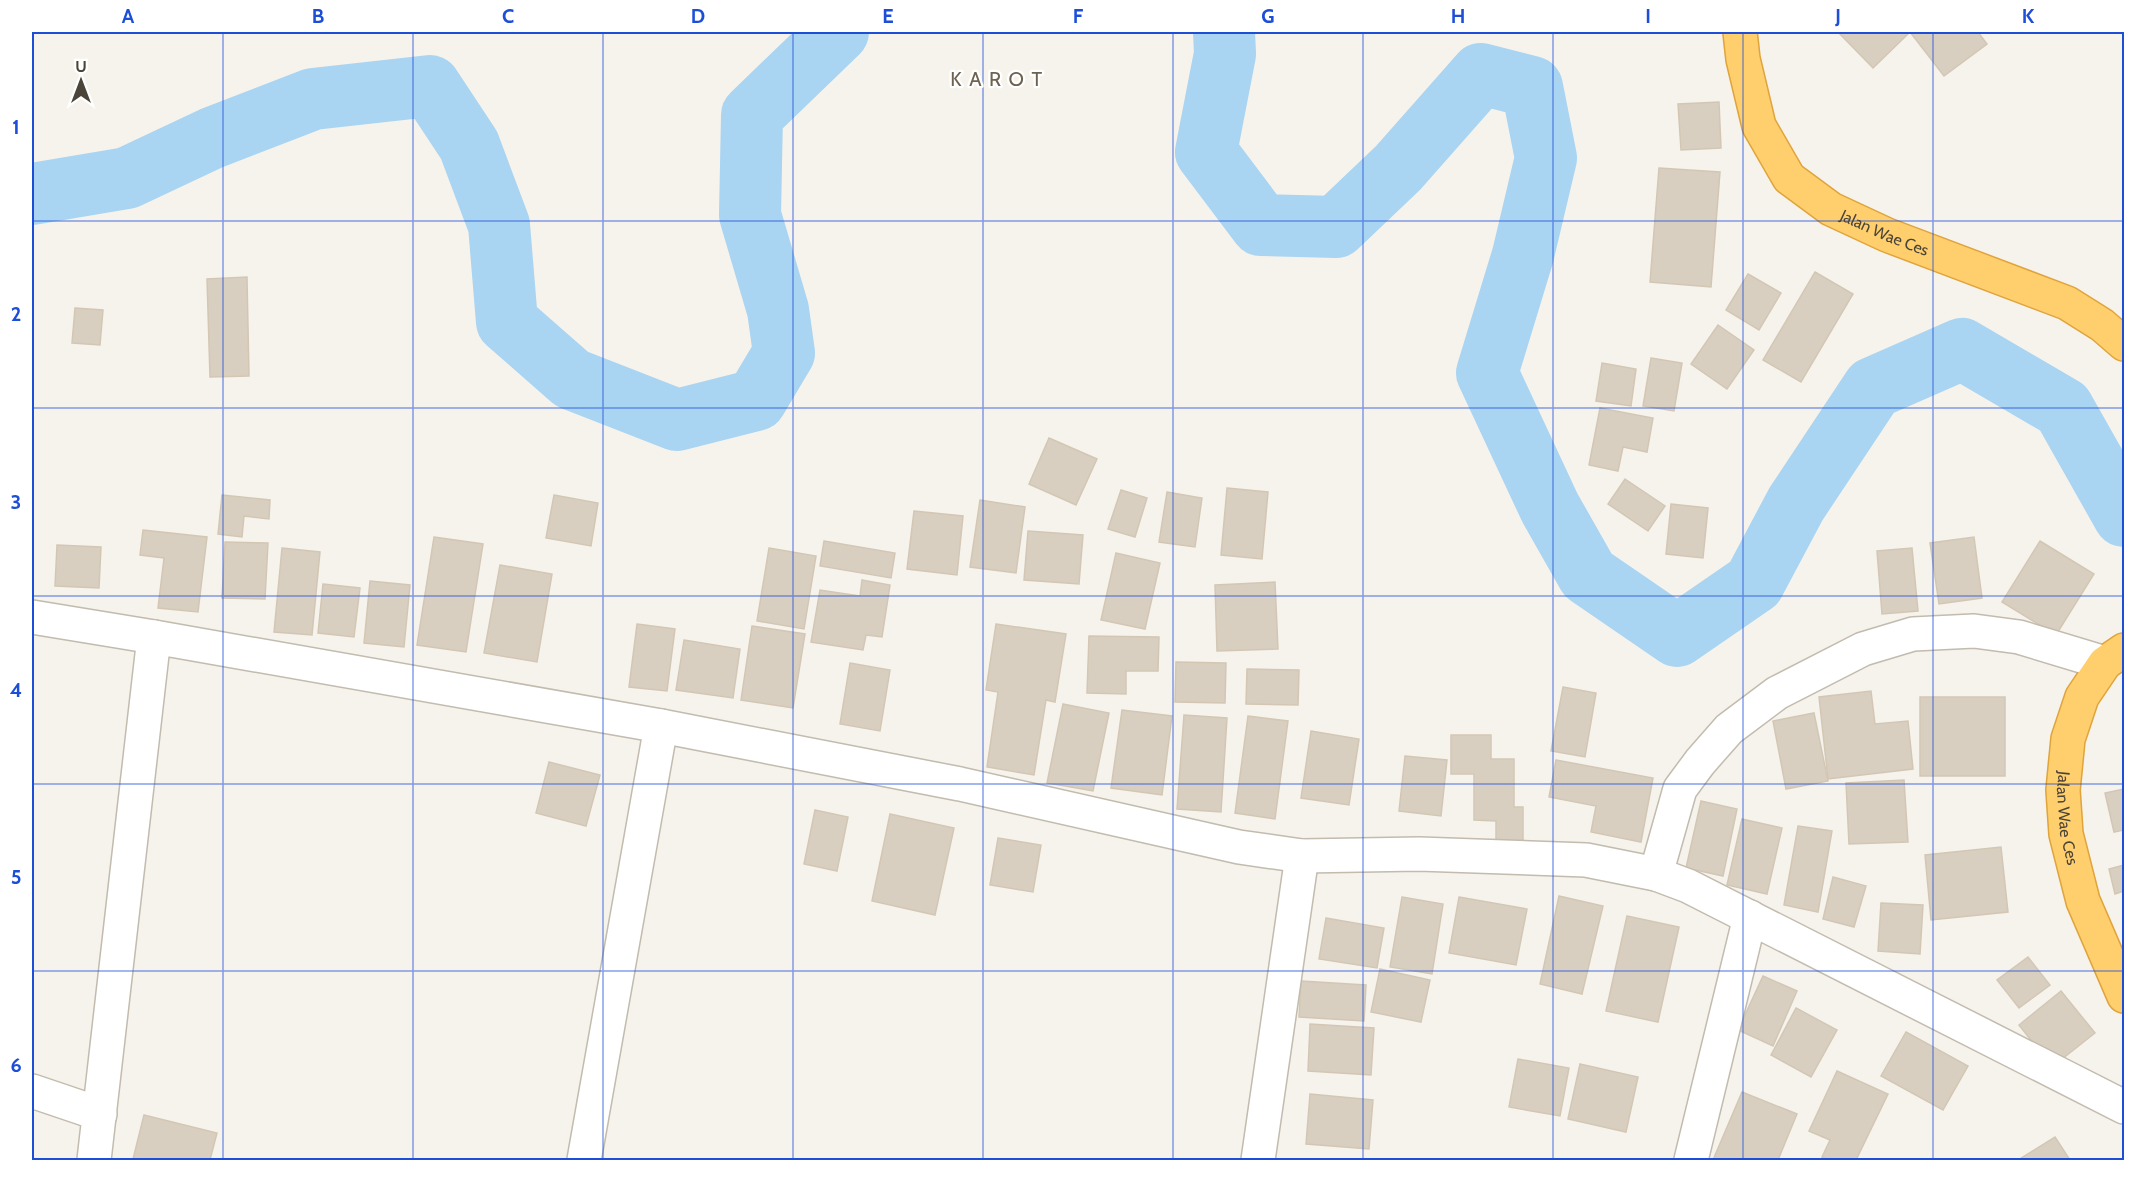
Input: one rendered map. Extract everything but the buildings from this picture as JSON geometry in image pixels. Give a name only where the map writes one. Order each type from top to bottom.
[{"type":"highway","name":"Jalan Wae Ces","points":[[1740,32],[1743,59],[1759,126],[1789,178],[1831,209],[1887,235],[2067,303],[2102,325],[2124,344]]},
{"type":"highway","name":"Jalan Wae Ces","points":[[2115,657],[2082,697],[2068,739],[2064,801],[2066,834],[2084,901],[2124,996]]},
{"type":"street","points":[[32,617],[661,726],[960,784],[1239,847],[1302,856],[1419,854],[1586,860],[1656,874],[1688,886],[2124,1107]]},
{"type":"street","points":[[1656,874],[1680,789],[1729,729],[1777,693],[1863,649],[1913,634],[1974,630],[2115,657]]},
{"type":"street","points":[[94,1161],[154,637]]},
{"type":"street","points":[[584,1161],[661,726]]},
{"type":"street","points":[[1257,1161],[1302,856]]},
{"type":"street","points":[[1691,1161],[1750,917]]},
{"type":"street","points":[[32,1091],[100,1114]]},
{"type":"waterway","points":[[32,194],[127,178],[212,138],[313,99],[430,86],[469,145],[499,225],[507,322],[572,379],[677,420],[756,400],[784,353],[778,310],[750,215],[752,115],[838,32]]},
{"type":"waterway","points":[[1224,32],[1225,54],[1206,152],[1261,225],[1336,227],[1398,168],[1481,74],[1532,87],[1546,158],[1523,255],[1487,373],[1550,508],[1588,575],[1677,636],[1754,583],[1796,504],[1873,388],[1962,349],[2063,408],[2124,516]]},
{"type":"district","name":"K A R O T","points":[[997,79]]}]
